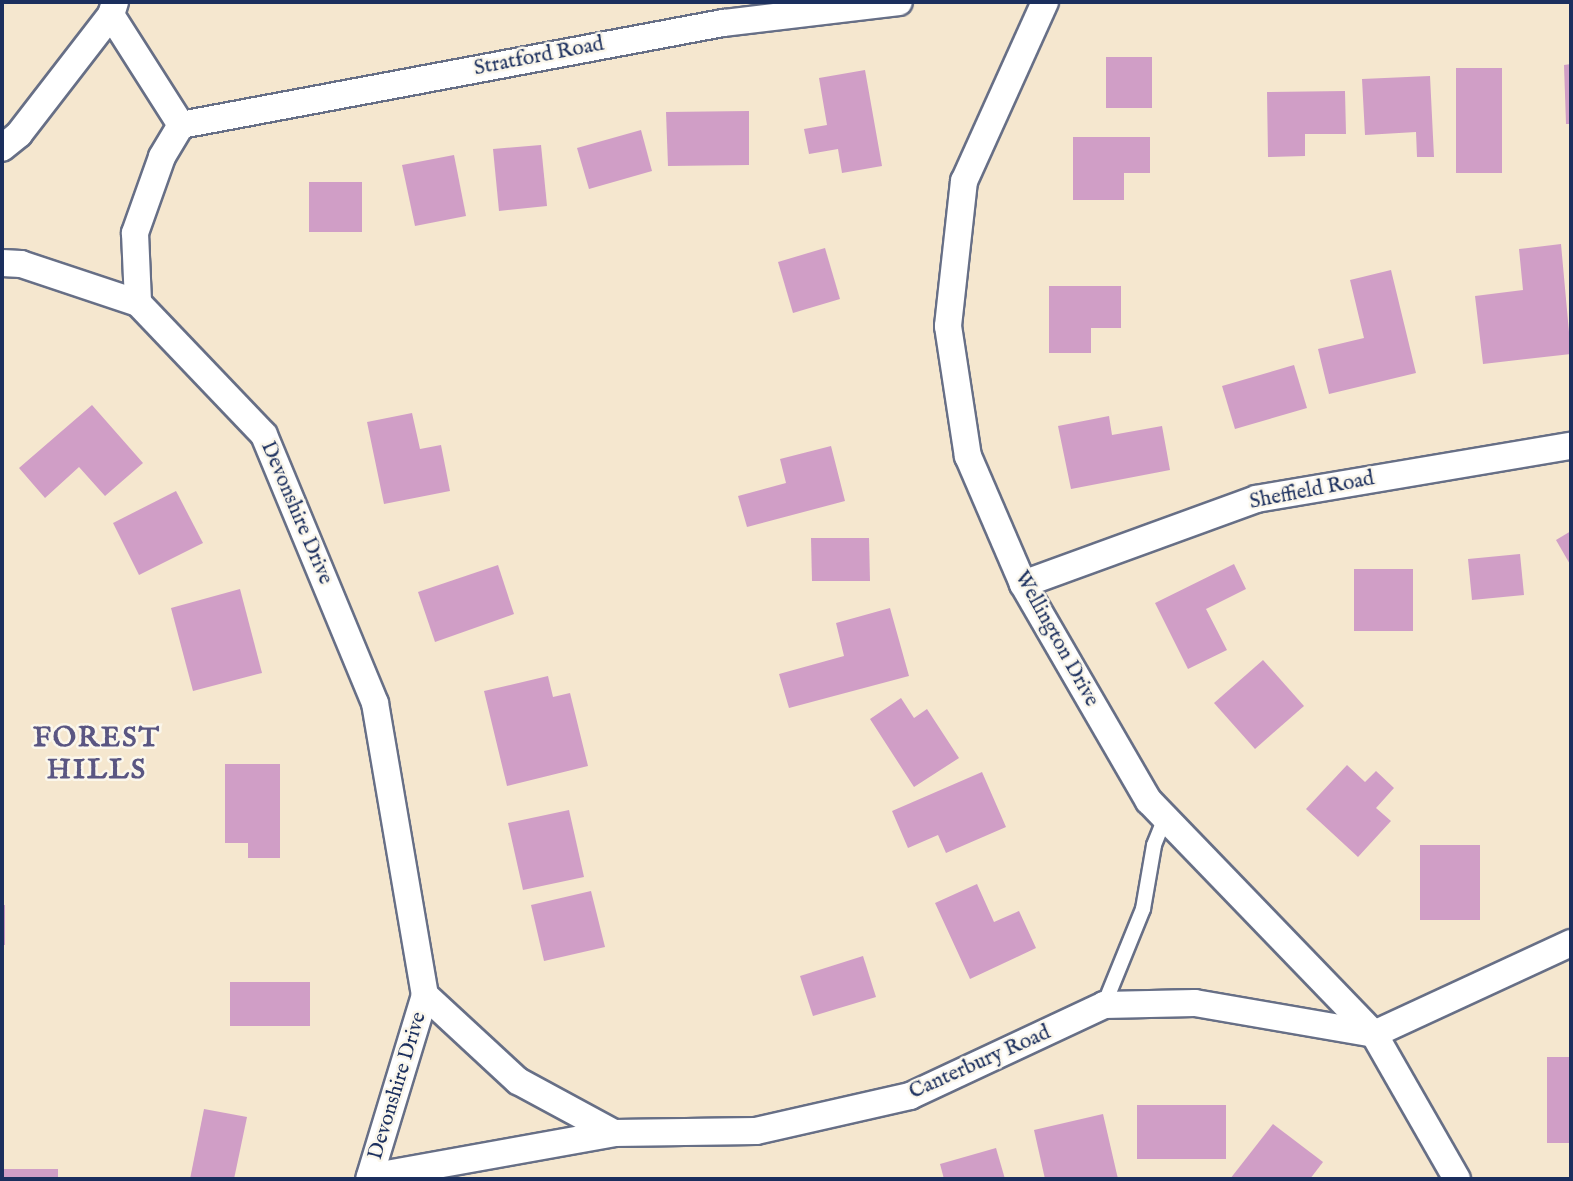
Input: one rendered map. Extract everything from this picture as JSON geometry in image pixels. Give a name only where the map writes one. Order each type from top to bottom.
[{"type":"street","name":"Stratford Road","points":[[180,125],[723,23],[899,2]]},
{"type":"street","name":"Wellington Drive","points":[[1045,2],[964,181],[948,326],[968,456],[1023,584],[1149,801],[1374,1034],[1457,1179]]},
{"type":"street","points":[[2,148],[19,134],[113,8],[180,125],[162,158],[135,233],[138,303],[21,264],[2,263]]},
{"type":"street","name":"Devonshire Drive","points":[[138,303],[264,435],[375,703],[425,995],[370,1178]]},
{"type":"street","name":"Sheffield Road","points":[[1023,584],[1256,499],[1571,446]]},
{"type":"street","points":[[1374,1034],[1571,943]]},
{"type":"street","name":"Devonshire Drive","points":[[425,995],[518,1081],[614,1133]]},
{"type":"street","name":"Canterbury Road","points":[[370,1178],[614,1133],[756,1131],[910,1096],[1104,1006],[1195,1003],[1374,1034]]},
{"type":"lane","points":[[1104,1006],[1143,909],[1154,845],[1165,818]]},
{"type":"building","points":[[1106,57],[1152,57],[1152,108],[1106,108]]},
{"type":"building","points":[[1571,64],[1571,124],[1566,124],[1564,65]]},
{"type":"building","points":[[1456,68],[1502,68],[1502,173],[1456,173]]},
{"type":"building","points":[[865,70],[882,166],[842,173],[838,149],[809,154],[804,129],[827,125],[819,78]]},
{"type":"building","points":[[1430,76],[1434,157],[1417,157],[1416,132],[1365,135],[1362,79]]},
{"type":"building","points":[[1345,91],[1346,134],[1305,134],[1305,156],[1268,157],[1267,92]]},
{"type":"building","points":[[749,111],[749,165],[668,166],[666,112]]},
{"type":"building","points":[[641,130],[652,171],[589,189],[577,148]]},
{"type":"building","points":[[1073,137],[1150,137],[1150,173],[1124,173],[1124,200],[1073,200]]},
{"type":"building","points":[[541,145],[547,206],[499,211],[493,149]]},
{"type":"building","points":[[454,155],[466,216],[415,226],[402,165]]},
{"type":"building","points":[[309,182],[362,182],[362,232],[309,232]]},
{"type":"building","points":[[1561,244],[1571,354],[1483,364],[1475,296],[1523,290],[1519,249]]},
{"type":"building","points":[[825,248],[840,299],[793,313],[778,262]]},
{"type":"building","points":[[1391,270],[1416,373],[1329,394],[1318,349],[1364,338],[1350,280]]},
{"type":"building","points":[[1049,286],[1121,286],[1121,328],[1091,328],[1091,353],[1049,353]]},
{"type":"building","points":[[1294,365],[1307,408],[1235,429],[1222,386]]},
{"type":"building","points":[[92,405],[143,463],[105,496],[79,467],[45,498],[19,468]]},
{"type":"building","points":[[412,413],[420,449],[441,445],[450,491],[384,504],[367,422]]},
{"type":"building","points":[[1109,416],[1112,435],[1162,426],[1170,470],[1071,489],[1058,426]]},
{"type":"building","points":[[831,446],[845,501],[747,527],[738,496],[786,483],[780,459]]},
{"type":"building","points":[[176,491],[203,543],[139,575],[113,523]]},
{"type":"building","points":[[1571,531],[1571,566],[1556,540]]},
{"type":"building","points":[[811,538],[869,538],[870,581],[812,581]]},
{"type":"building","points":[[1520,554],[1524,595],[1472,600],[1468,559]]},
{"type":"building","points":[[1234,564],[1246,589],[1206,609],[1227,650],[1188,669],[1155,603]]},
{"type":"building","points":[[498,565],[514,614],[435,642],[418,592]]},
{"type":"building","points":[[1354,569],[1413,569],[1413,631],[1354,631]]},
{"type":"building","points":[[240,589],[262,673],[193,691],[171,608]]},
{"type":"building","points":[[890,608],[909,676],[789,708],[779,674],[844,656],[836,623]]},
{"type":"building","points":[[1263,660],[1304,706],[1255,749],[1214,703]]},
{"type":"building","points":[[548,676],[553,697],[570,693],[588,766],[507,786],[484,691]]},
{"type":"building","points":[[901,698],[914,718],[927,709],[959,758],[914,787],[870,719]]},
{"type":"building","points":[[225,764],[280,764],[280,858],[248,858],[248,843],[225,843]]},
{"type":"building","points":[[1347,765],[1365,782],[1376,771],[1394,788],[1376,808],[1391,821],[1358,857],[1306,809]]},
{"type":"building","points":[[982,772],[1006,827],[946,853],[938,835],[908,848],[892,811]]},
{"type":"building","points":[[569,810],[584,877],[523,890],[508,823]]},
{"type":"building","points":[[1420,845],[1480,845],[1480,920],[1420,920]]},
{"type":"building","points":[[977,884],[994,922],[1019,911],[1036,948],[970,979],[935,903]]},
{"type":"building","points":[[591,891],[605,947],[544,961],[531,905]]},
{"type":"building","points":[[2,905],[5,905],[5,945],[2,945]]},
{"type":"building","points":[[863,956],[876,997],[813,1016],[800,976]]},
{"type":"building","points":[[230,982],[310,982],[310,1026],[230,1026]]},
{"type":"building","points":[[1547,1057],[1571,1057],[1571,1143],[1547,1143]]},
{"type":"building","points":[[1137,1105],[1226,1105],[1226,1159],[1137,1159]]},
{"type":"building","points":[[204,1109],[247,1117],[234,1179],[190,1179]]},
{"type":"building","points":[[1103,1114],[1118,1179],[1045,1179],[1034,1130]]},
{"type":"building","points":[[1273,1124],[1323,1162],[1310,1179],[1230,1179]]},
{"type":"building","points":[[996,1148],[1005,1179],[944,1179],[940,1164]]},
{"type":"building","points":[[2,1169],[58,1169],[58,1179],[2,1179]]},
{"type":"district","name":"FOREST HILLS","points":[[97,755]]}]
